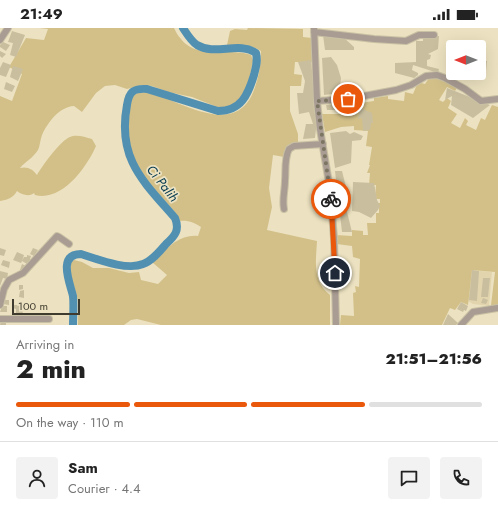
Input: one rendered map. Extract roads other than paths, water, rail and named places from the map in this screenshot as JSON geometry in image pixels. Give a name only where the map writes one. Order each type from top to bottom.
[{"type":"street","points":[[0,40],[5,29]]},
{"type":"street","points":[[336,325],[334,238],[330,189],[317,101],[314,30],[374,39],[406,41],[419,35],[434,35]]},
{"type":"street","points":[[317,101],[348,99],[396,90],[424,77],[437,75],[465,89],[481,101],[498,99]]},
{"type":"street","points":[[284,209],[283,198],[286,158],[289,150],[294,146],[323,144]]},
{"type":"street","points":[[0,305],[4,289],[9,280],[23,273],[57,236],[69,244]]},
{"type":"street","points":[[461,325],[473,312],[498,308]]},
{"type":"street","points":[[0,319],[49,319]]},
{"type":"waterway","name":"Ci Palih","points":[[73,325],[73,296],[67,270],[69,259],[74,255],[81,254],[121,265],[136,266],[150,261],[172,238],[177,229],[175,218],[143,180],[129,155],[125,124],[127,105],[132,92],[138,89],[147,89],[218,111],[226,110],[238,105],[246,95],[252,82],[257,59],[256,53],[242,48],[204,48],[193,42],[183,28]]}]
